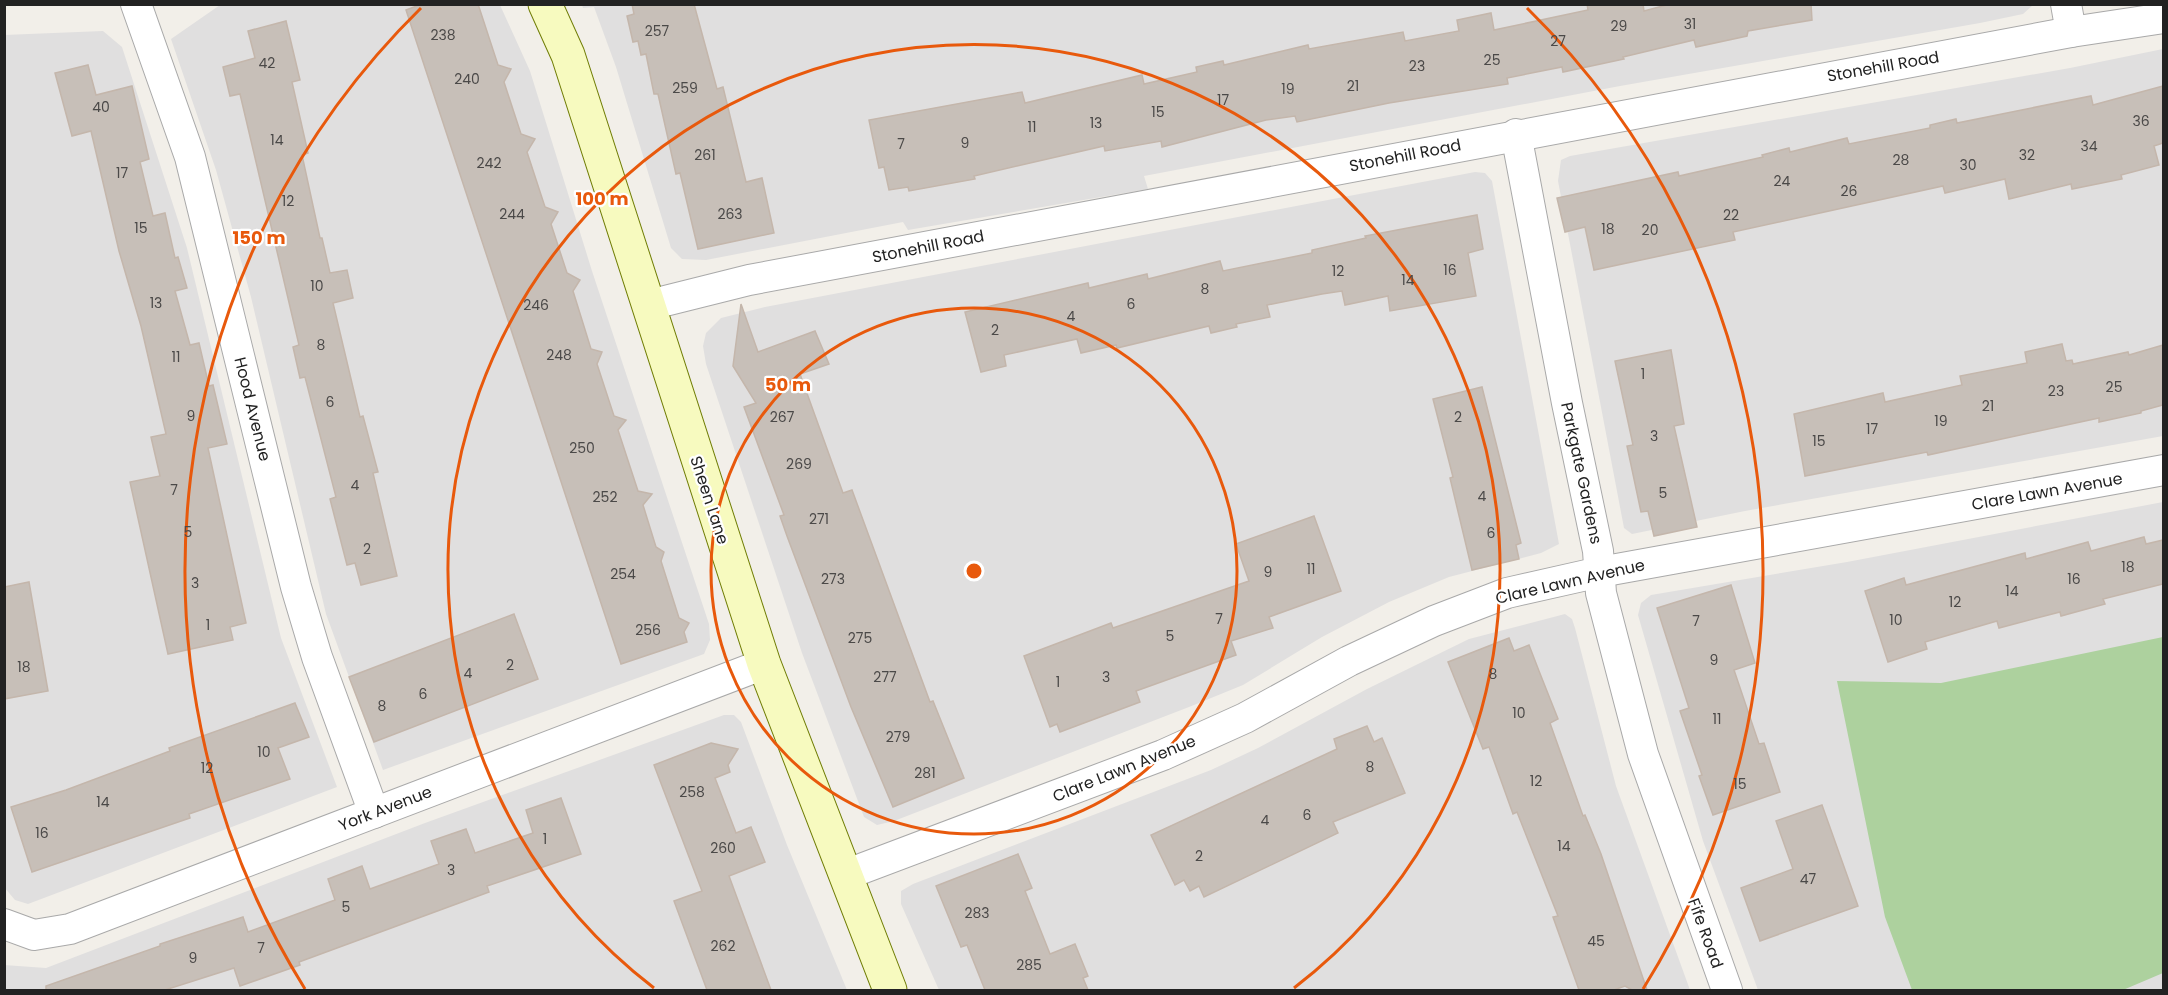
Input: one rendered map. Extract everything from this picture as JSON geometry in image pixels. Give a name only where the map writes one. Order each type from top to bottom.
[{"type":"main road","name":"Sheen Lane","points":[[545,4],[568,55],[764,664],[890,990]]},
{"type":"street","name":"Hood Avenue","points":[[136,4],[190,157],[296,587],[317,657],[374,813]]},
{"type":"street","name":"Stonehill Road","points":[[649,304],[748,280],[1516,134],[2069,18],[2163,18]]},
{"type":"street","name":"Parkgate Gardens","points":[[1516,134],[1600,572],[1601,594],[1643,754],[1685,876]]},
{"type":"street","name":"Clare Lawn Avenue","points":[[845,875],[1163,755],[1245,718],[1348,661],[1434,621],[1507,593],[1600,572],[2163,470]]},
{"type":"street","name":"York Avenue","points":[[4,924],[34,935],[70,929],[764,664]]},
{"type":"street","name":"Fife Road","points":[[1685,876],[1727,990]]},
{"type":"shaded area","points":[[220,5],[500,5],[530,71],[592,271],[709,624],[710,640],[704,654],[383,770],[326,614],[251,297],[216,170],[171,39]]},
{"type":"shaded area","points":[[582,5],[2033,5],[2023,14],[1980,23],[1620,86],[1144,176],[1148,189],[908,230],[903,222],[706,260],[682,259],[671,248],[616,67],[594,7],[583,8]]},
{"type":"shaded area","points":[[103,31],[122,47],[187,248],[281,638],[337,787],[28,904],[15,900],[4,887],[4,35]]},
{"type":"shaded area","points":[[2163,49],[2163,436],[1745,511],[1632,534],[1624,528],[1558,181],[1561,160],[1570,156],[2070,68]]},
{"type":"shaded area","points":[[1475,172],[1485,173],[1492,181],[1559,544],[1541,553],[1449,577],[1389,602],[1322,637],[1243,685],[1189,707],[894,821],[877,825],[864,817],[802,653],[706,364],[703,346],[706,333],[721,318],[765,307]]},
{"type":"shaded area","points":[[2163,502],[2163,990],[1758,990],[1703,841],[1638,615],[1641,603],[1651,595],[1847,562]]},
{"type":"shaded area","points":[[1565,614],[1572,619],[1575,628],[1616,786],[1690,990],[939,990],[901,904],[901,891],[913,884],[1211,770],[1469,639]]},
{"type":"shaded area","points":[[724,715],[734,715],[741,722],[787,845],[847,990],[5,990],[4,965],[46,968],[425,823]]},
{"type":"green space","points":[[2163,637],[2163,973],[2123,990],[1912,990],[1885,917],[1837,681],[1941,683]]},
{"type":"building","points":[[422,4],[478,4],[498,65],[511,69],[504,82],[521,134],[535,139],[527,152],[545,207],[558,212],[551,224],[567,273],[580,280],[573,291],[591,349],[602,352],[597,364],[614,416],[626,420],[618,430],[638,491],[652,494],[643,505],[656,547],[664,552],[661,561],[679,618],[689,623],[684,632],[687,642],[621,664],[406,10]]},
{"type":"building","points":[[632,4],[694,4],[717,89],[723,87],[746,182],[762,178],[774,233],[698,249],[680,173],[676,174],[658,94],[654,94],[646,54],[641,55],[638,41],[633,42],[627,16],[634,14]]},
{"type":"building","points":[[1587,4],[1643,4],[1644,11],[1670,4],[1811,4],[1812,20],[1748,31],[1747,36],[1696,47],[1694,40],[1623,57],[1624,59],[1563,72],[1562,67],[1507,78],[1508,84],[1389,103],[1297,122],[1295,116],[1266,120],[1162,147],[1161,141],[1105,151],[1104,146],[974,176],[975,179],[909,191],[908,187],[889,190],[884,167],[879,168],[869,120],[1022,92],[1025,103],[1142,75],[1144,84],[1197,72],[1196,67],[1223,61],[1224,65],[1308,45],[1309,49],[1403,32],[1405,41],[1459,31],[1457,20],[1491,13],[1494,30],[1588,10]]},
{"type":"building","points":[[286,21],[300,80],[292,82],[308,153],[302,155],[320,238],[322,238],[330,273],[347,270],[353,298],[333,303],[360,417],[363,416],[378,472],[373,473],[397,576],[361,585],[355,563],[347,565],[330,499],[336,497],[305,377],[300,378],[293,347],[299,345],[240,94],[230,96],[223,67],[255,58],[248,31]]},
{"type":"building","points":[[88,65],[96,95],[132,86],[149,159],[140,162],[153,216],[165,213],[175,258],[178,257],[187,288],[175,291],[190,345],[199,343],[209,386],[213,385],[227,444],[208,448],[246,623],[230,627],[233,640],[168,654],[130,482],[160,476],[151,437],[166,434],[91,131],[72,136],[55,73]]},
{"type":"building","points":[[2163,86],[2163,143],[2154,146],[2159,165],[2121,175],[2122,179],[2072,189],[2071,184],[2009,199],[2005,179],[1945,193],[1943,186],[1733,232],[1735,240],[1594,270],[1585,227],[1565,232],[1557,198],[1678,172],[1679,176],[1763,157],[1762,155],[1789,148],[1790,152],[1847,138],[1849,144],[1930,128],[1930,125],[1956,119],[1957,123],[2091,96],[2093,105]]},
{"type":"building","points":[[1477,215],[1483,249],[1468,253],[1476,296],[1390,311],[1388,296],[1345,305],[1342,291],[1322,294],[1267,305],[1270,317],[1236,324],[1237,327],[1211,333],[1209,326],[1117,348],[1116,345],[1081,353],[1077,339],[1004,355],[1006,366],[981,372],[965,312],[1088,283],[1089,288],[1147,274],[1148,279],[1220,261],[1223,271],[1312,253],[1312,250],[1366,238],[1365,236]]},
{"type":"building","points":[[741,304],[758,352],[815,331],[829,364],[800,374],[843,493],[852,490],[930,702],[933,701],[964,778],[893,807],[851,707],[787,536],[780,516],[784,515],[744,407],[756,403],[733,366]]},
{"type":"building","points":[[2062,344],[2066,361],[2072,360],[2073,364],[2128,352],[2129,355],[2163,345],[2163,405],[2141,411],[2141,413],[2099,422],[2099,418],[1928,455],[1927,452],[1805,476],[1794,414],[1883,393],[1885,402],[1962,385],[1960,376],[2027,363],[2025,352]]},
{"type":"building","points":[[1671,350],[1684,424],[1674,426],[1697,527],[1654,536],[1648,511],[1641,512],[1627,446],[1633,445],[1615,361]]},
{"type":"building","points":[[1482,387],[1521,543],[1516,545],[1519,559],[1472,570],[1450,478],[1453,477],[1433,399]]},
{"type":"building","points":[[1314,516],[1341,591],[1269,617],[1273,628],[1231,641],[1236,655],[1136,691],[1140,702],[1060,732],[1057,724],[1050,727],[1024,656],[1111,623],[1113,628],[1249,581],[1236,544]]},
{"type":"building","points":[[2144,537],[2146,544],[2163,540],[2163,584],[2103,599],[2105,604],[2061,616],[2060,612],[1999,628],[1997,621],[1925,642],[1927,649],[1888,662],[1865,591],[1904,578],[1906,585],[2025,553],[2026,559],[2088,542],[2091,551]]},
{"type":"building","points":[[29,582],[48,691],[4,699],[4,587]]},
{"type":"building","points":[[1731,585],[1755,663],[1734,670],[1759,744],[1764,743],[1780,792],[1713,815],[1680,711],[1689,708],[1657,608]]},
{"type":"building","points":[[514,614],[538,679],[374,742],[349,677]]},
{"type":"building","points":[[1509,638],[1514,651],[1529,645],[1558,719],[1550,723],[1583,816],[1585,815],[1601,854],[1647,990],[1632,990],[1625,986],[1614,990],[1579,990],[1553,917],[1558,916],[1517,812],[1513,814],[1489,747],[1483,749],[1448,662]]},
{"type":"building","points":[[295,703],[309,737],[278,748],[290,779],[189,814],[190,818],[32,872],[11,807],[66,790],[170,751],[169,748]]},
{"type":"building","points":[[1367,726],[1374,742],[1382,738],[1405,793],[1333,822],[1338,833],[1204,897],[1199,886],[1190,891],[1184,880],[1175,885],[1151,835],[1337,749],[1334,739]]},
{"type":"building","points":[[711,743],[738,749],[728,765],[730,772],[715,778],[736,833],[751,827],[765,862],[729,876],[771,990],[707,990],[674,901],[702,891],[654,765]]},
{"type":"building","points":[[561,798],[581,854],[487,886],[489,892],[299,962],[300,965],[240,986],[234,968],[165,990],[46,990],[46,986],[160,946],[160,944],[243,917],[248,932],[335,900],[328,879],[362,866],[370,889],[439,864],[431,841],[466,829],[475,853],[533,833],[526,810]]},
{"type":"building","points":[[1822,805],[1858,906],[1760,941],[1741,888],[1793,869],[1776,821]]},
{"type":"building","points":[[1018,854],[1032,888],[1025,891],[1050,954],[1075,944],[1088,976],[1083,978],[1088,990],[985,990],[967,945],[961,947],[936,886]]}]
